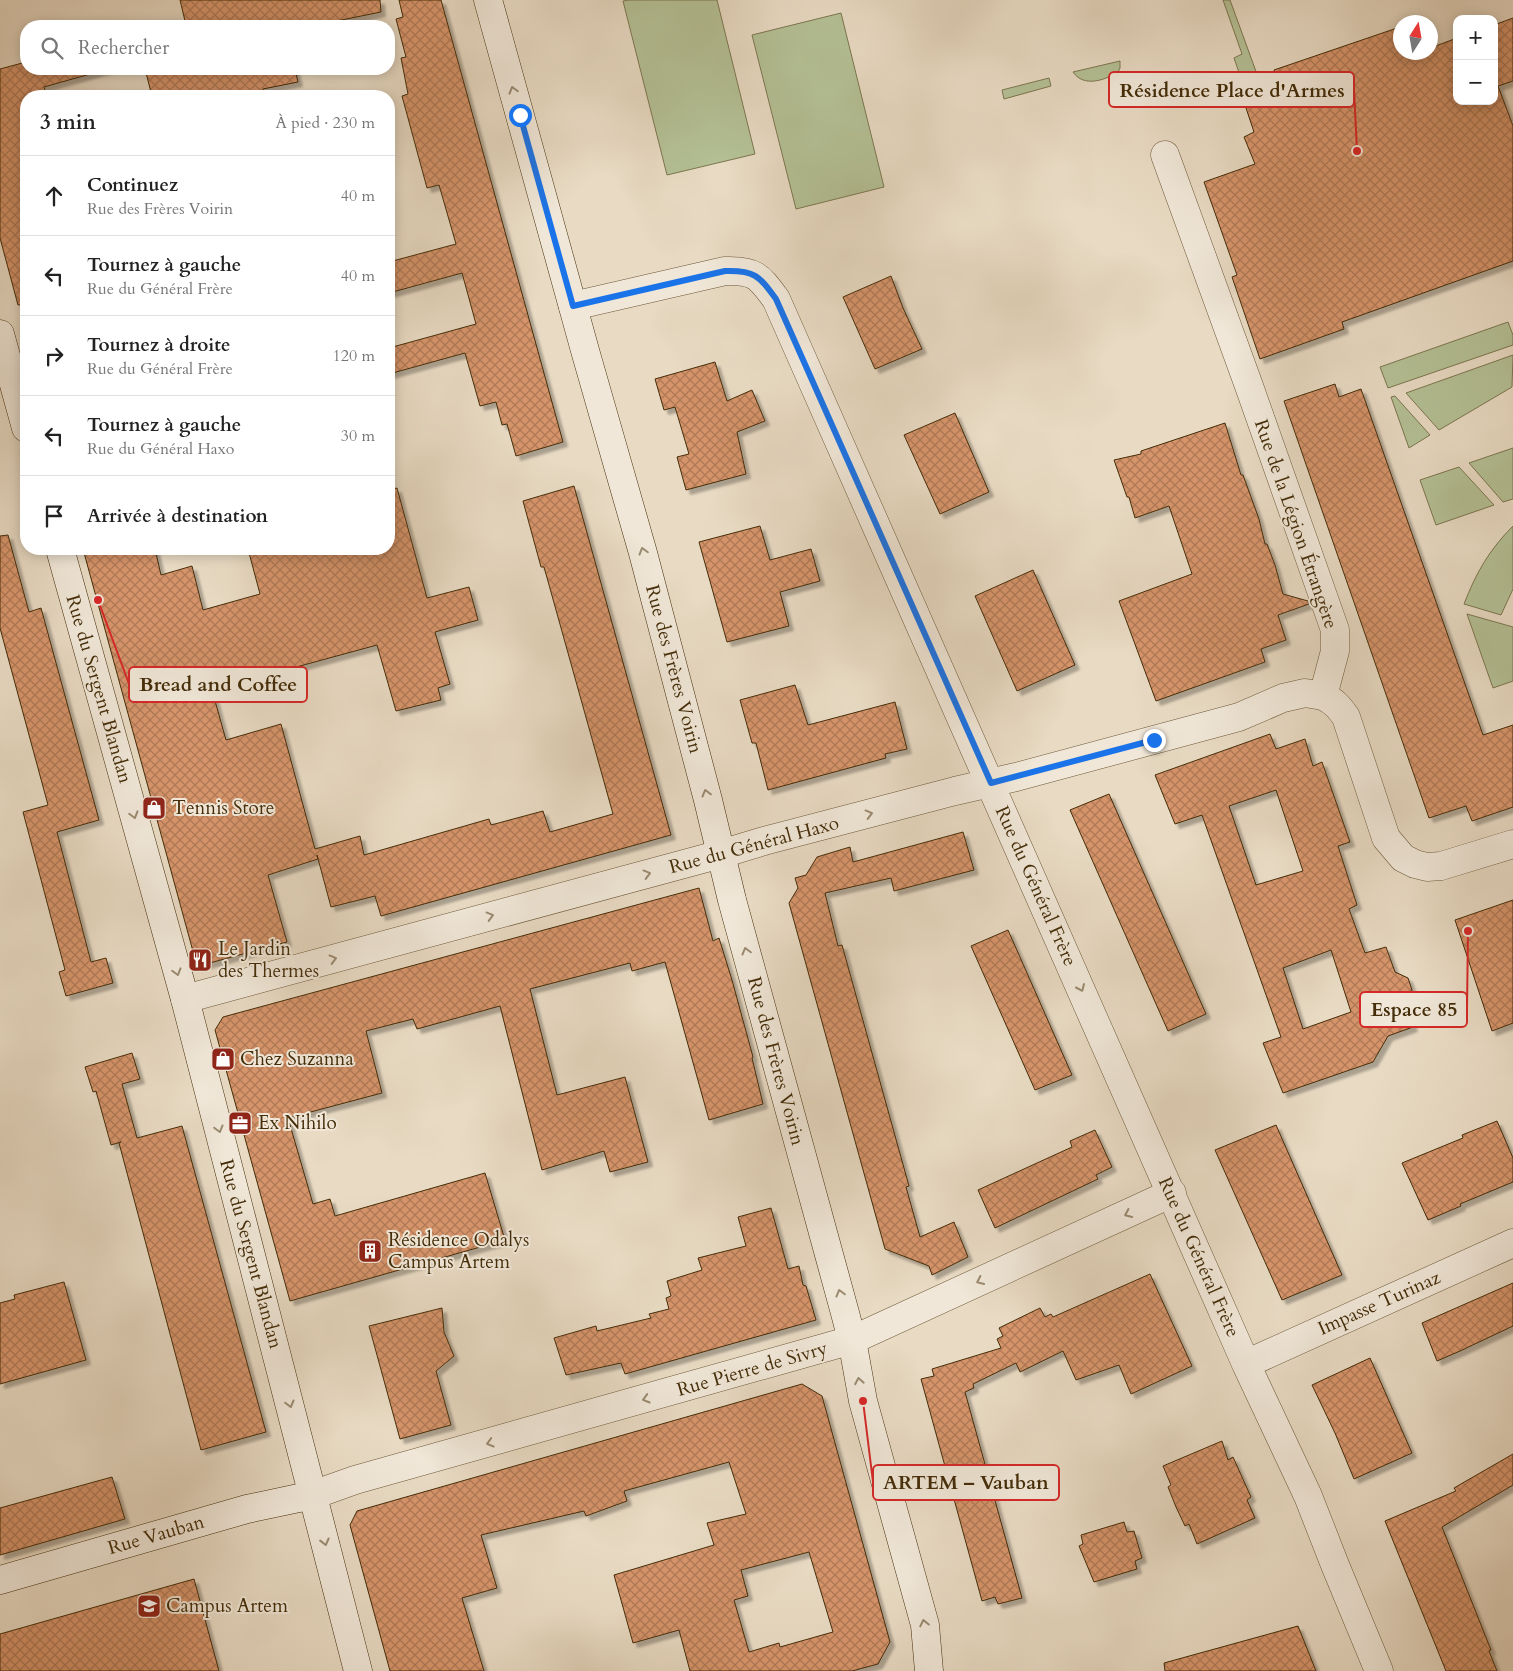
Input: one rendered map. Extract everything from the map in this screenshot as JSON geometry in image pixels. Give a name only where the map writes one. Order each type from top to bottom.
[{"type":"street","name":"Rue des Frères Voirin","points":[[488,0],[643,553],[708,800],[720,854],[852,1340],[863,1401],[925,1625],[929,1671]]},
{"type":"street","name":"Rue de la Légion Étrangère","points":[[1165,156],[1335,630],[1335,651],[1323,696]]},
{"type":"street","name":"Rue du Général Frère","points":[[573,306],[725,271],[744,270],[761,279],[776,299],[1246,1364],[1308,1496],[1379,1671]]},
{"type":"street","points":[[0,334],[20,406]]},
{"type":"street","name":"Rue du Sergent Blandan","points":[[62,555],[185,999],[358,1671]]},
{"type":"street","name":"Rue du Général Haxo","points":[[185,999],[764,841],[1239,717],[1282,698],[1305,693],[1323,696]]},
{"type":"street","points":[[1323,696],[1332,700],[1340,707],[1346,717],[1386,838],[1403,858],[1414,864],[1427,867],[1453,864],[1513,844]]},
{"type":"street","name":"Rue Pierre de Sivry","points":[[313,1494],[355,1480],[852,1340],[1172,1193]]},
{"type":"street","name":"Impasse Turinaz","points":[[1246,1364],[1513,1243]]},
{"type":"street","name":"Rue Vauban","points":[[0,1580],[248,1509],[313,1494]]},
{"type":"green space","points":[[717,0],[755,154],[667,175],[623,1]]},
{"type":"green space","points":[[1223,0],[1230,0],[1258,77],[1242,81],[1234,58],[1242,54]]},
{"type":"green space","points":[[841,13],[884,187],[796,209],[752,35]]},
{"type":"green space","points":[[1120,61],[1118,72],[1101,80],[1083,80],[1073,72]]},
{"type":"green space","points":[[1049,78],[1051,86],[1004,99],[1002,90]]},
{"type":"green space","points":[[1508,322],[1513,335],[1513,345],[1388,388],[1380,367]]},
{"type":"green space","points":[[1513,355],[1512,387],[1439,430],[1406,393]]},
{"type":"green space","points":[[1395,396],[1430,435],[1409,448],[1391,397]]},
{"type":"green space","points":[[1513,448],[1513,499],[1503,502],[1469,463]]},
{"type":"green space","points":[[1459,467],[1494,505],[1436,525],[1420,480]]},
{"type":"green space","points":[[1513,526],[1513,589],[1501,615],[1464,604],[1484,562]]},
{"type":"green space","points":[[1467,614],[1513,627],[1513,681],[1493,688]]},
{"type":"building","points":[[180,0],[380,0],[381,12],[342,20],[185,20]]},
{"type":"building","points":[[399,0],[441,0],[563,442],[516,456],[507,424],[502,425],[496,402],[480,406],[465,353],[395,372],[395,346],[476,324],[462,273],[395,291],[395,260],[456,244],[439,185],[427,188],[402,96],[408,94],[401,58],[406,57],[396,19],[403,17]]},
{"type":"building","points":[[1513,18],[1513,81],[1498,86],[1498,60],[1498,24]]},
{"type":"building","points":[[1393,29],[1393,60],[1438,60],[1438,45],[1453,40],[1453,105],[1498,105],[1498,86],[1513,126],[1513,261],[1342,322],[1344,329],[1260,359],[1232,277],[1237,275],[1204,182],[1255,164],[1244,137],[1254,132],[1246,108],[1261,102],[1260,97],[1281,90],[1274,70]]},
{"type":"building","points":[[20,64],[20,75],[87,75],[44,87],[45,90],[20,90],[20,305],[18,305],[0,238],[0,69]]},
{"type":"building","points":[[147,75],[296,75],[298,82],[263,90],[150,90]]},
{"type":"building","points":[[891,276],[922,349],[875,369],[843,297]]},
{"type":"building","points":[[715,362],[727,401],[752,390],[765,421],[737,432],[746,474],[686,490],[677,457],[689,454],[675,407],[664,410],[655,379]]},
{"type":"building","points":[[1335,384],[1339,397],[1361,389],[1483,735],[1513,725],[1513,807],[1472,821],[1466,806],[1429,818],[1284,401]]},
{"type":"building","points":[[955,413],[989,492],[940,514],[904,435]]},
{"type":"building","points":[[1225,423],[1241,475],[1243,475],[1259,519],[1265,544],[1267,544],[1275,565],[1283,594],[1308,601],[1309,604],[1278,615],[1286,640],[1261,649],[1265,662],[1156,701],[1119,601],[1192,574],[1169,506],[1135,518],[1129,497],[1127,497],[1114,460],[1141,454],[1141,451]]},
{"type":"building","points":[[574,486],[671,835],[381,916],[375,896],[331,907],[317,855],[318,859],[268,875],[287,942],[206,964],[194,955],[85,555],[156,555],[161,575],[192,566],[203,610],[260,594],[250,555],[395,555],[395,488],[397,488],[427,598],[469,587],[478,620],[435,632],[450,684],[438,688],[441,700],[396,711],[377,645],[212,690],[226,740],[281,724],[315,849],[360,836],[364,855],[489,819],[491,825],[543,811],[550,832],[613,814],[544,567],[541,567],[523,501]]},
{"type":"building","points":[[760,526],[770,560],[811,549],[820,581],[780,592],[789,626],[727,642],[699,542]]},
{"type":"building","points":[[8,535],[29,612],[41,608],[99,820],[57,832],[91,962],[106,958],[113,983],[66,996],[59,972],[65,970],[23,812],[48,805],[0,628],[0,536]]},
{"type":"building","points":[[1033,570],[1075,665],[1017,691],[975,596]]},
{"type":"building","points":[[795,685],[808,725],[895,702],[907,749],[885,754],[886,758],[768,790],[756,743],[752,743],[740,700]]},
{"type":"building","points":[[1270,734],[1276,749],[1305,739],[1313,766],[1322,762],[1350,842],[1338,846],[1357,905],[1349,909],[1365,953],[1386,947],[1395,972],[1408,978],[1412,990],[1405,1001],[1413,1027],[1388,1036],[1373,1062],[1283,1093],[1263,1043],[1281,1037],[1202,815],[1175,824],[1155,775]],"holes":[[[1276,790],[1303,871],[1256,885],[1229,806]],[[1331,950],[1351,1012],[1303,1029],[1283,968]]]},
{"type":"building","points":[[1109,794],[1206,1014],[1168,1031],[1070,810]]},
{"type":"building","points":[[963,832],[974,870],[894,891],[891,878],[825,893],[838,946],[842,945],[909,1186],[906,1187],[920,1237],[954,1222],[968,1257],[932,1275],[929,1266],[885,1249],[789,903],[798,888],[795,878],[806,875],[817,857],[850,847],[853,862]]},
{"type":"building","points":[[699,888],[713,941],[719,938],[732,980],[753,1057],[763,1104],[709,1120],[665,962],[632,971],[630,963],[530,989],[557,1095],[625,1077],[648,1162],[610,1172],[604,1151],[542,1170],[500,1006],[417,1029],[413,1019],[366,1031],[382,1093],[288,1118],[313,1204],[330,1199],[335,1216],[485,1173],[505,1240],[290,1301],[215,1030],[223,1017]]},
{"type":"building","points":[[1513,900],[1513,1023],[1492,1031],[1455,920]]},
{"type":"building","points":[[1008,930],[1072,1075],[1035,1090],[971,946]]},
{"type":"building","points":[[132,1053],[140,1079],[122,1084],[137,1138],[182,1126],[266,1432],[201,1450],[119,1143],[121,1142],[111,1145],[96,1091],[93,1092],[85,1067]]},
{"type":"building","points":[[1497,1121],[1513,1158],[1513,1182],[1460,1204],[1461,1206],[1428,1220],[1402,1163],[1463,1138],[1462,1135]]},
{"type":"building","points":[[1276,1125],[1342,1275],[1282,1300],[1215,1150]]},
{"type":"building","points":[[1095,1130],[1112,1167],[1096,1175],[1098,1179],[995,1228],[978,1190],[1072,1147],[1070,1141]]},
{"type":"building","points":[[771,1208],[788,1269],[799,1266],[803,1285],[806,1286],[816,1320],[625,1374],[621,1363],[566,1375],[554,1338],[596,1326],[597,1331],[651,1318],[649,1314],[669,1309],[666,1298],[671,1296],[667,1281],[702,1270],[698,1258],[746,1246],[738,1217]]},
{"type":"building","points":[[1150,1274],[1192,1366],[1131,1394],[1119,1365],[1076,1380],[1063,1351],[1020,1372],[1016,1363],[973,1384],[974,1388],[965,1392],[1022,1598],[998,1604],[995,1597],[982,1601],[921,1379],[934,1376],[932,1369],[1001,1348],[997,1339],[1003,1336],[999,1328],[1040,1308],[1045,1317],[1051,1314],[1053,1317]]},
{"type":"building","points":[[64,1282],[86,1360],[0,1384],[0,1303],[15,1299],[14,1295]]},
{"type":"building","points":[[1513,1283],[1513,1326],[1437,1361],[1422,1323]]},
{"type":"building","points":[[442,1308],[444,1332],[454,1356],[436,1371],[451,1425],[400,1439],[369,1326]]},
{"type":"building","points":[[1370,1358],[1412,1453],[1354,1479],[1312,1385]]},
{"type":"building","points":[[802,1384],[822,1396],[890,1642],[878,1664],[852,1671],[690,1671],[679,1630],[633,1643],[614,1575],[714,1545],[707,1523],[746,1514],[729,1462],[624,1491],[627,1501],[586,1516],[584,1511],[481,1535],[497,1588],[462,1598],[484,1671],[390,1671],[350,1525],[357,1511]],"holes":[[[809,1552],[833,1632],[780,1647],[779,1643],[749,1652],[734,1600],[748,1596],[741,1570]]]},
{"type":"building","points":[[1222,1441],[1228,1460],[1233,1457],[1251,1497],[1247,1500],[1255,1518],[1197,1544],[1189,1524],[1185,1526],[1176,1507],[1168,1487],[1171,1485],[1163,1466]]},
{"type":"building","points":[[1513,1454],[1513,1485],[1442,1527],[1491,1650],[1489,1651],[1497,1671],[1446,1671],[1385,1521],[1456,1491],[1454,1488]]},
{"type":"building","points":[[112,1477],[125,1519],[0,1555],[0,1508]]},
{"type":"building","points":[[1124,1522],[1127,1532],[1134,1531],[1142,1558],[1135,1561],[1137,1569],[1094,1582],[1079,1546],[1083,1544],[1081,1535]]},
{"type":"building","name":"Campus Artem","points":[[194,1579],[219,1671],[0,1671],[0,1634]]},
{"type":"building","points":[[1298,1626],[1316,1671],[1165,1671],[1164,1663]]},
{"type":"place","name":"Résidence Place d'Armes","points":[[1357,151]]},
{"type":"place","name":"Bread and Coffee","points":[[98,600]]},
{"type":"place","name":"Tennis Store","points":[[154,808]]},
{"type":"place","name":"Espace 85","points":[[1468,931]]},
{"type":"place","name":"Le Jardin des Thermes","points":[[200,960]]},
{"type":"place","name":"Chez Suzanna","points":[[223,1059]]},
{"type":"place","name":"Ex Nihilo","points":[[240,1123]]},
{"type":"place","name":"Résidence Odalys Campus Artem","points":[[370,1251]]},
{"type":"place","name":"ARTEM – Vauban","points":[[863,1401]]},
{"type":"place","name":"Campus Artem","points":[[149,1606]]},
{"type":"route","points":[[520,115],[573,306],[725,271],[744,270],[761,279],[776,299],[991,783],[1154,740]]}]
